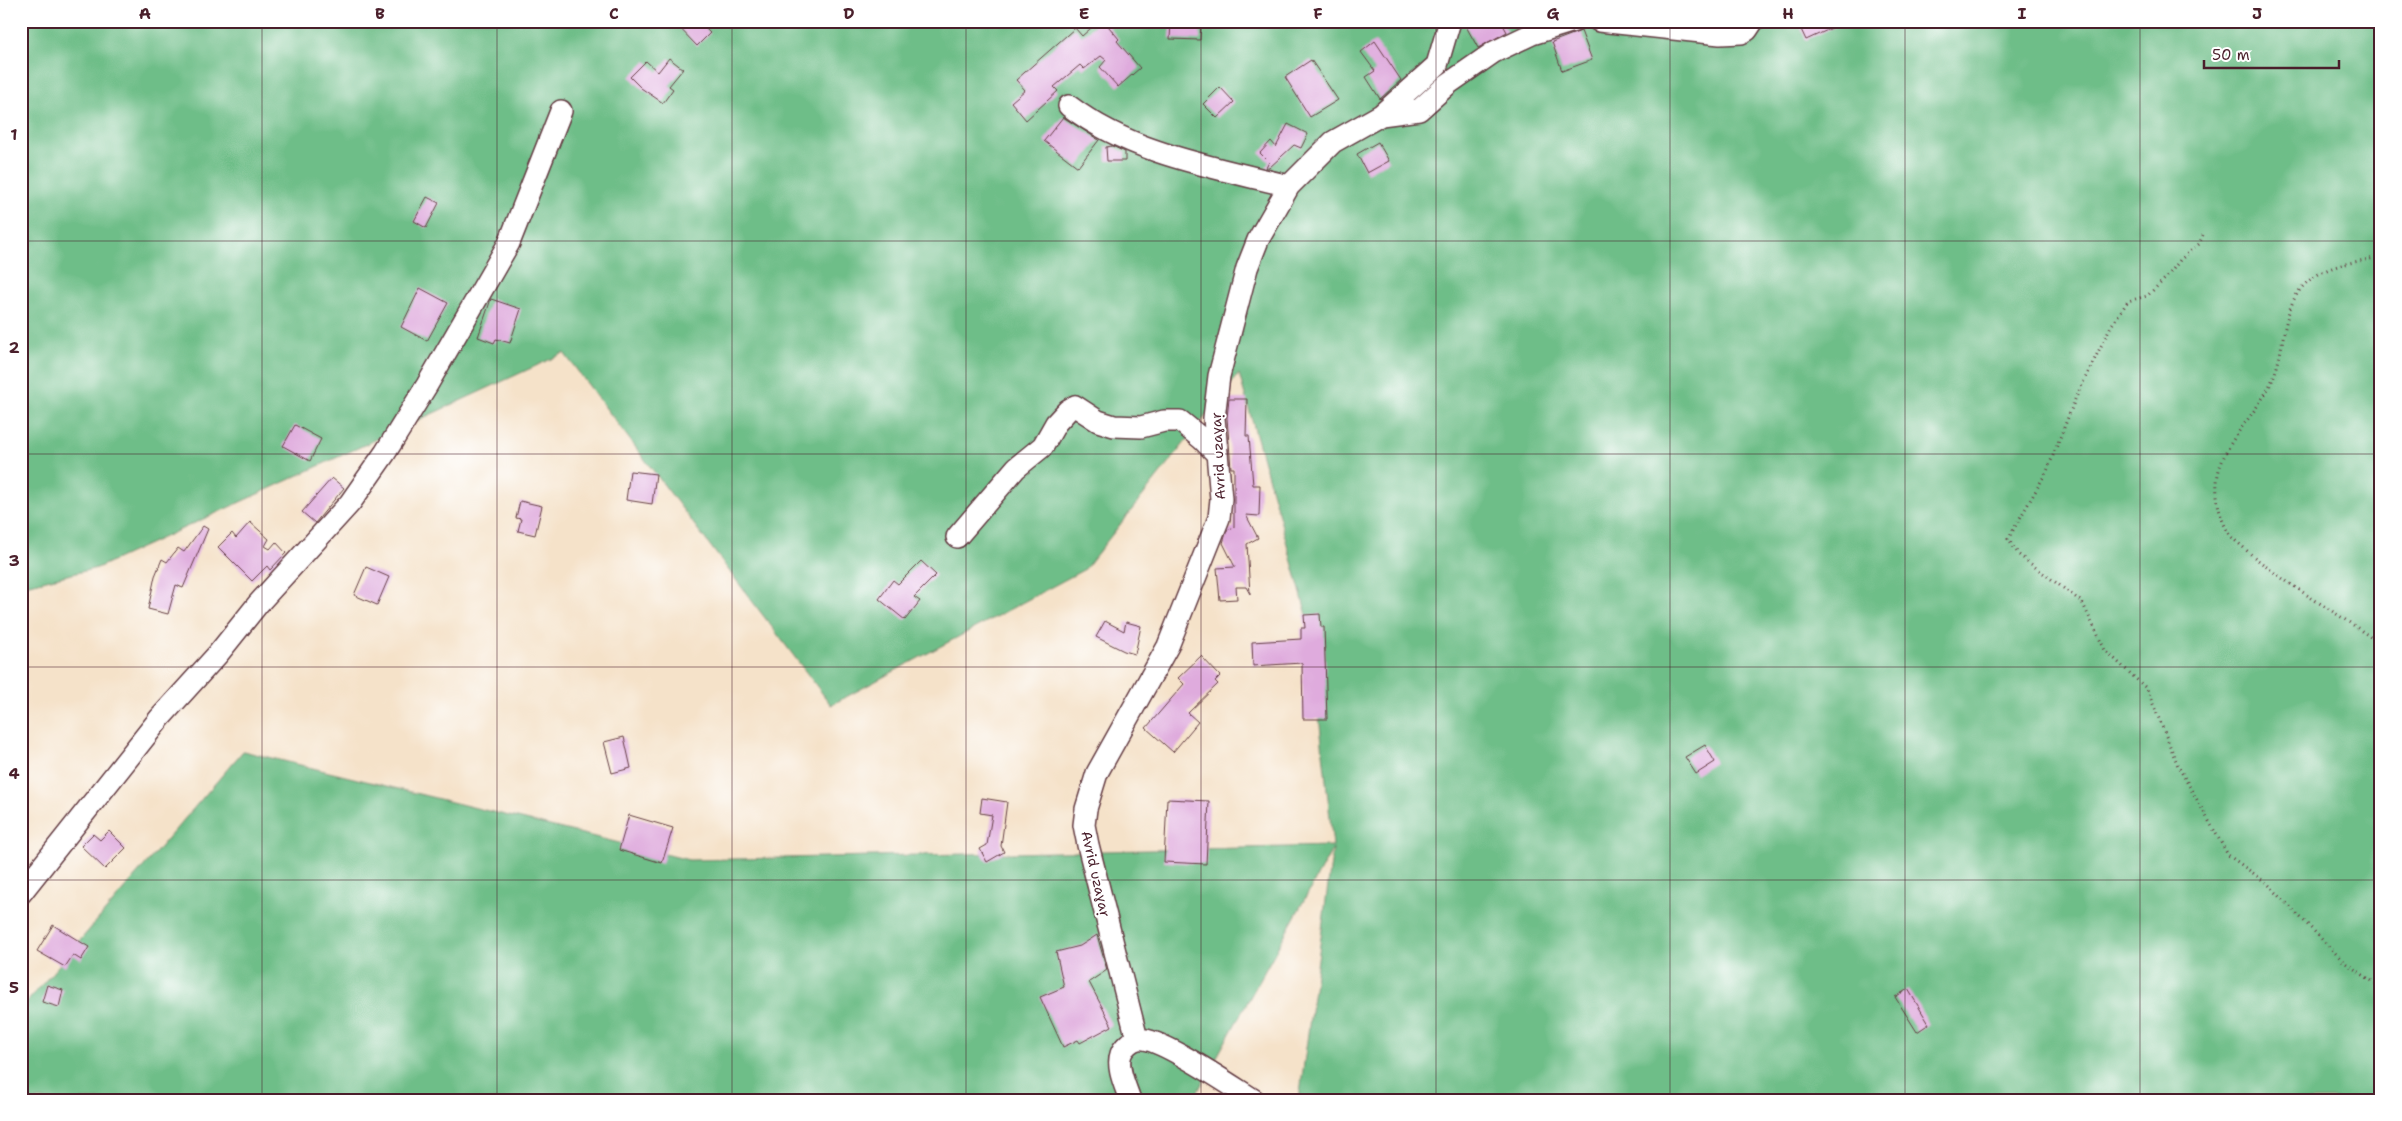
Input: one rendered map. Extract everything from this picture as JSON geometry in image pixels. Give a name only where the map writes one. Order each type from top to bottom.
[{"type":"street","points":[[1381,115],[1437,66],[1450,21]]},
{"type":"street","name":"Avrid uzaɣaṛ","points":[[1137,1039],[1088,845],[1084,825],[1086,809],[1097,773],[1168,646],[1219,518],[1221,499],[1214,418],[1219,376],[1245,276],[1258,240],[1289,186],[1333,142],[1381,115],[1419,110],[1448,84],[1494,52],[1532,34],[1574,21]]},
{"type":"street","points":[[1599,21],[1720,34],[1741,33],[1748,30],[1753,21]]},
{"type":"street","points":[[1069,106],[1120,138],[1181,158],[1289,186]]},
{"type":"street","points":[[21,893],[160,718],[194,683],[258,604],[350,503],[416,402],[509,243],[561,111]]},
{"type":"street","points":[[957,538],[1016,468],[1043,446],[1056,423],[1068,410],[1076,406],[1098,421],[1114,426],[1141,427],[1164,421],[1180,421],[1217,454]]},
{"type":"street","points":[[1130,1100],[1120,1068],[1121,1055],[1128,1044],[1137,1039],[1152,1041],[1174,1052],[1254,1100]]},
{"type":"path","points":[[2203,235],[2199,244],[2180,260],[2167,277],[2147,296],[2128,301],[2111,326],[2076,397],[2047,471],[2008,539],[2019,555],[2082,602],[2106,650],[2147,689],[2178,766],[2228,855],[2268,884],[2344,962],[2381,987]]},
{"type":"path","points":[[2381,257],[2323,270],[2300,290],[2289,311],[2277,368],[2264,398],[2233,440],[2220,465],[2217,491],[2219,516],[2228,533],[2254,557],[2381,645]]},
{"type":"green space","points":[[21,21],[2381,21],[2381,1100],[1299,1100],[1333,848],[1193,1100],[21,1100],[21,1009],[243,751],[689,860],[1333,846],[1309,622],[1239,374],[1085,569],[831,705],[564,353],[97,568],[21,586]]},
{"type":"building","points":[[673,21],[698,21],[710,33],[697,46]]},
{"type":"building","points":[[1099,21],[1104,21],[1119,39],[1117,41],[1140,68],[1118,87],[1100,67],[1106,60],[1101,56],[1084,69],[1080,65],[1054,87],[1058,91],[1026,120],[1011,102],[1025,90],[1016,80],[1075,28],[1082,36]]},
{"type":"building","points":[[1171,21],[1201,21],[1200,40],[1170,39]]},
{"type":"building","points":[[1463,21],[1501,21],[1507,32],[1478,48]]},
{"type":"building","points":[[1797,21],[1847,21],[1806,40]]},
{"type":"building","points":[[1581,31],[1592,60],[1562,71],[1552,42]]},
{"type":"building","points":[[1375,41],[1401,80],[1380,99],[1366,77],[1375,71],[1361,52]]},
{"type":"building","points":[[669,58],[683,69],[669,86],[673,89],[663,103],[641,88],[630,77],[646,61],[658,72]]},
{"type":"building","points":[[1311,60],[1338,100],[1310,117],[1285,77]]},
{"type":"building","points":[[1220,87],[1234,102],[1217,118],[1203,104]]},
{"type":"building","points":[[1063,117],[1099,140],[1078,167],[1044,141]]},
{"type":"building","points":[[1288,124],[1308,134],[1301,148],[1294,145],[1269,168],[1266,168],[1269,162],[1260,153],[1271,141],[1276,147]]},
{"type":"building","points":[[1378,142],[1389,161],[1367,173],[1357,154]]},
{"type":"building","points":[[1112,146],[1125,152],[1125,161],[1107,161],[1106,147]]},
{"type":"building","points":[[427,197],[439,203],[426,228],[414,221]]},
{"type":"building","points":[[420,288],[448,303],[427,341],[401,327]]},
{"type":"building","points":[[491,299],[521,309],[510,343],[496,339],[494,343],[478,337]]},
{"type":"building","points":[[1229,399],[1247,399],[1246,436],[1249,436],[1253,485],[1260,485],[1259,516],[1246,515],[1258,538],[1247,544],[1250,594],[1246,587],[1236,587],[1237,599],[1220,600],[1217,568],[1235,567],[1223,543],[1227,530],[1234,527],[1234,468],[1231,468],[1227,418]]},
{"type":"building","points":[[295,425],[321,439],[310,461],[283,446]]},
{"type":"building","points":[[630,471],[656,474],[652,504],[626,500]]},
{"type":"building","points":[[332,478],[344,488],[315,523],[302,512]]},
{"type":"building","points":[[520,501],[542,506],[535,535],[518,531],[521,519],[516,518]]},
{"type":"building","points":[[250,522],[269,539],[265,546],[270,549],[276,542],[286,553],[270,570],[267,566],[252,581],[218,547],[232,533],[236,538]]},
{"type":"building","points":[[203,526],[208,529],[183,588],[176,585],[168,614],[148,609],[155,576],[162,559],[167,562],[178,548],[184,552]]},
{"type":"building","points":[[921,561],[936,575],[914,597],[920,601],[905,620],[879,599],[893,580],[898,584]]},
{"type":"building","points":[[366,567],[389,577],[377,605],[354,595]]},
{"type":"building","points":[[1320,614],[1321,627],[1324,627],[1327,719],[1303,719],[1302,663],[1253,666],[1252,642],[1301,639],[1301,628],[1305,628],[1304,615]]},
{"type":"building","points":[[1105,621],[1124,631],[1126,622],[1141,626],[1135,654],[1124,651],[1096,637]]},
{"type":"building","points":[[1201,656],[1220,676],[1215,681],[1218,684],[1188,713],[1198,722],[1173,752],[1146,728],[1184,684],[1178,678]]},
{"type":"building","points":[[624,737],[631,768],[612,773],[604,742]]},
{"type":"building","points":[[1705,745],[1715,762],[1696,774],[1685,757]]},
{"type":"building","points":[[982,798],[1007,802],[1001,846],[1004,852],[987,862],[980,849],[987,845],[992,815],[980,813]]},
{"type":"building","points":[[1167,799],[1209,801],[1206,864],[1164,862]]},
{"type":"building","points":[[629,815],[673,828],[662,863],[619,850]]},
{"type":"building","points":[[109,831],[126,848],[105,869],[81,846],[93,834],[100,840]]},
{"type":"building","points":[[53,925],[89,947],[81,960],[73,955],[65,967],[37,951]]},
{"type":"building","points":[[1097,935],[1107,970],[1089,982],[1112,1026],[1080,1043],[1078,1040],[1063,1047],[1040,997],[1064,987],[1056,952],[1080,946]]},
{"type":"building","points":[[47,985],[63,990],[59,1007],[42,1002]]},
{"type":"building","points":[[1908,989],[1929,1024],[1917,1032],[1895,997]]}]
